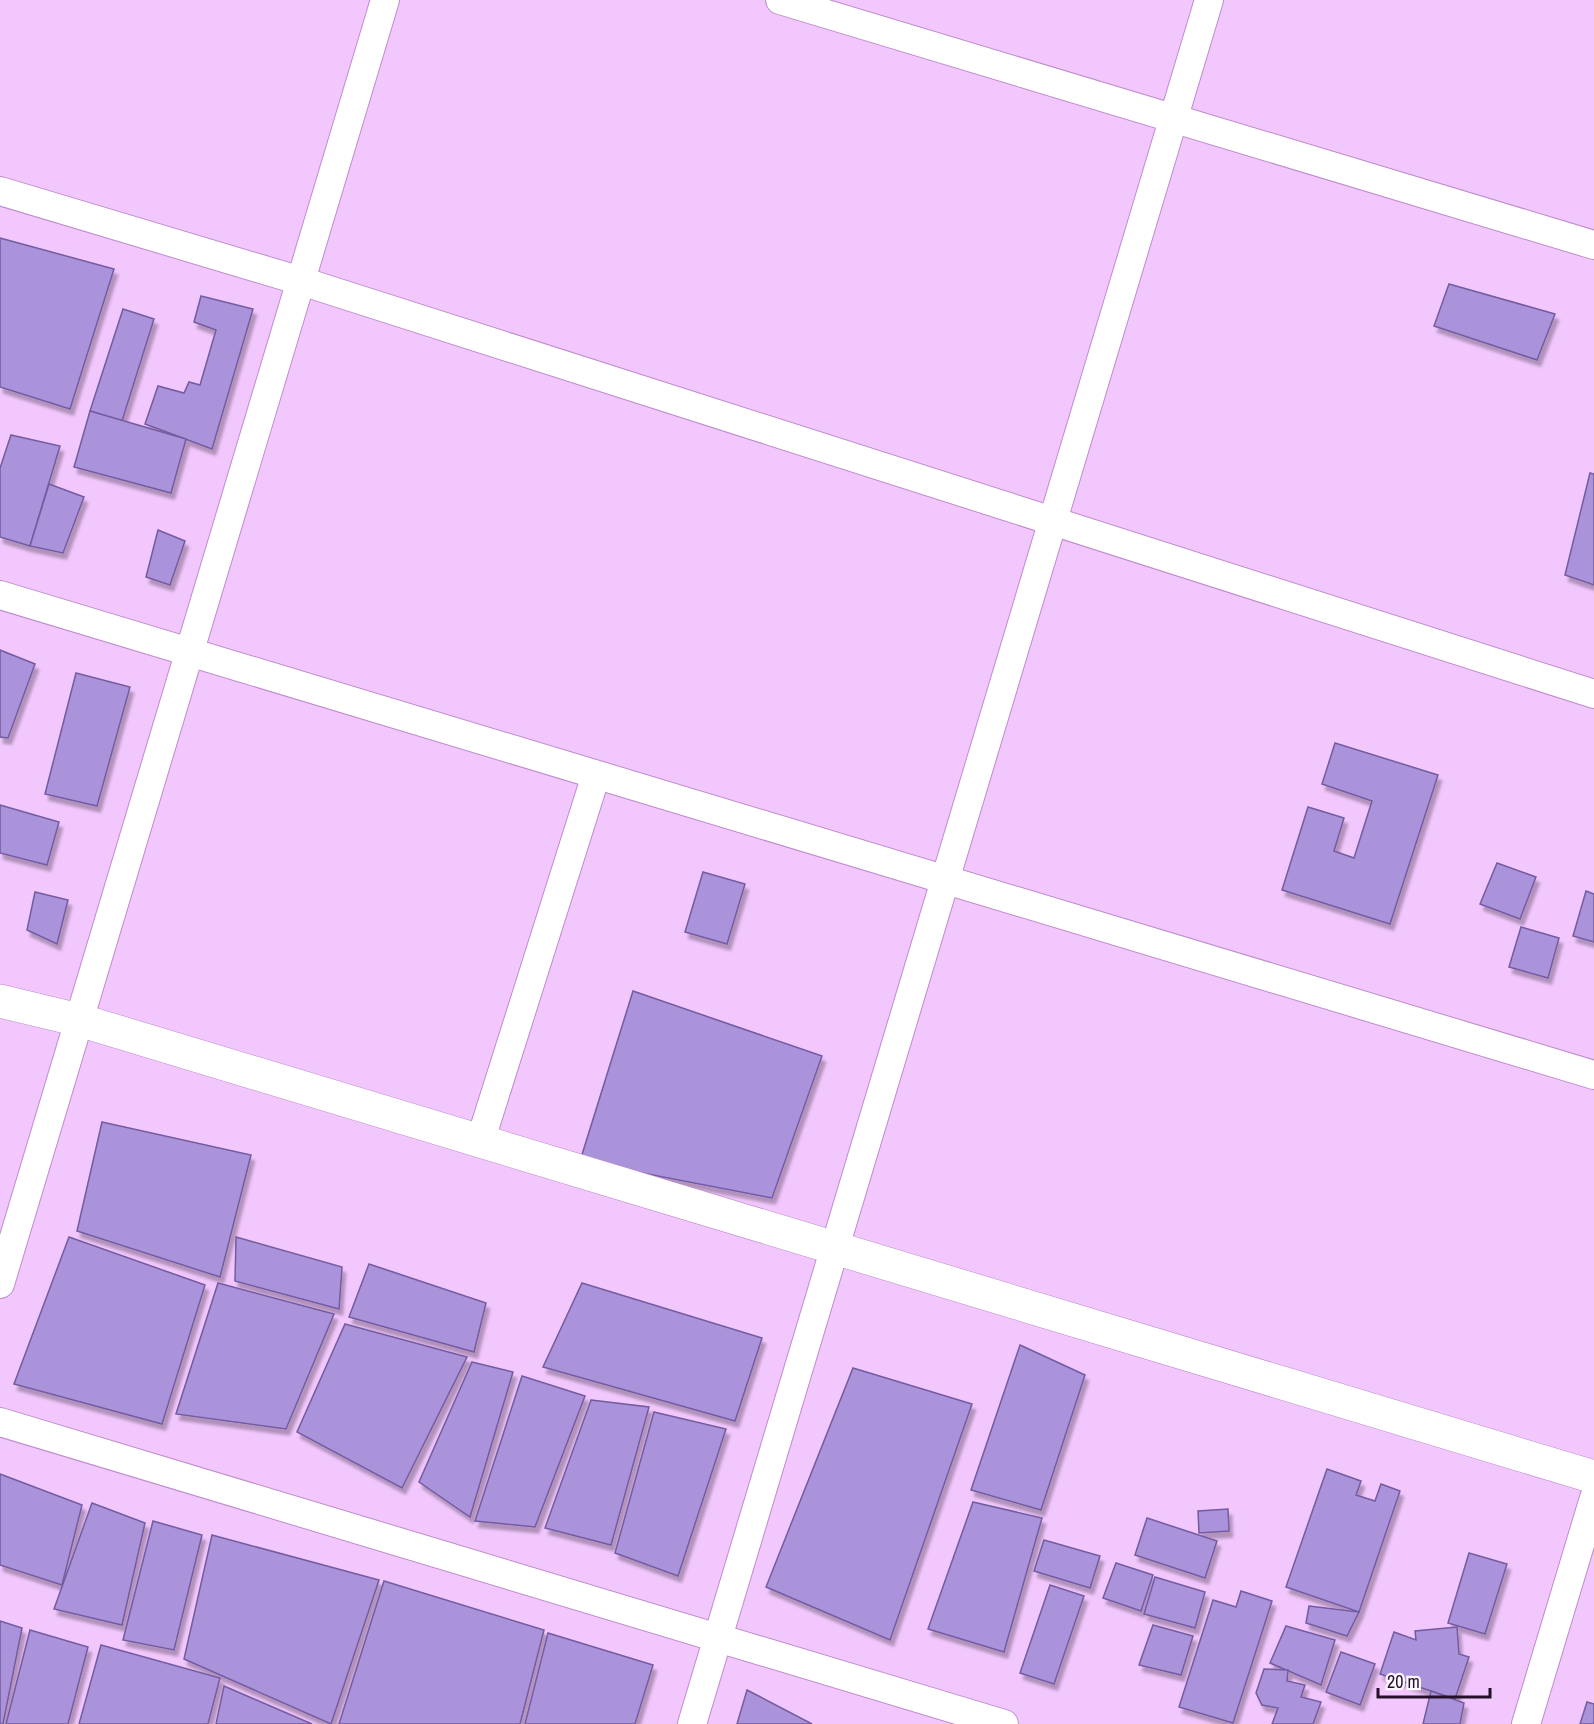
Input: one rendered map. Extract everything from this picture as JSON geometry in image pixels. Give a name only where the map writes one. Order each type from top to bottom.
[{"type":"street","points":[[0,1284],[385,0]]},
{"type":"street","points":[[780,0],[1594,245]]},
{"type":"street","points":[[692,1724],[1209,0]]},
{"type":"street","points":[[0,191],[301,281],[1594,694]]},
{"type":"street","points":[[0,595],[1594,1075]]},
{"type":"street","points":[[480,1142],[596,775]]},
{"type":"street","points":[[0,1001],[80,1020],[1594,1476]]},
{"type":"street","points":[[0,1422],[1004,1724]]},
{"type":"street","points":[[1526,1724],[1594,1498]]},
{"type":"building","points":[[0,238],[114,269],[70,409],[0,387]]},
{"type":"building","points":[[1449,284],[1555,314],[1537,360],[1434,326]]},
{"type":"building","points":[[201,296],[253,309],[212,449],[145,424],[158,386],[184,393],[189,382],[200,385],[216,330],[194,322]]},
{"type":"building","points":[[123,309],[154,319],[122,421],[90,411]]},
{"type":"building","points":[[90,411],[186,439],[171,493],[74,467]]},
{"type":"building","points":[[11,435],[60,446],[30,546],[0,537],[0,468]]},
{"type":"building","points":[[1590,473],[1594,474],[1594,585],[1565,575]]},
{"type":"building","points":[[49,484],[84,497],[63,553],[30,546]]},
{"type":"building","points":[[158,530],[185,541],[170,585],[146,577]]},
{"type":"building","points":[[0,650],[35,664],[8,738],[0,737]]},
{"type":"building","points":[[76,673],[130,687],[97,806],[45,794]]},
{"type":"building","points":[[1335,743],[1438,775],[1390,924],[1282,890],[1308,807],[1344,818],[1334,851],[1354,858],[1372,801],[1322,784]]},
{"type":"building","points":[[0,805],[59,822],[47,865],[0,853]]},
{"type":"building","points":[[1497,863],[1536,877],[1520,919],[1480,904]]},
{"type":"building","points":[[703,872],[745,884],[727,944],[685,932]]},
{"type":"building","points":[[1586,891],[1594,894],[1594,942],[1573,936]]},
{"type":"building","points":[[35,892],[68,900],[57,944],[27,930]]},
{"type":"building","points":[[1521,927],[1559,938],[1548,978],[1509,967]]},
{"type":"building","points":[[633,991],[822,1056],[772,1198],[580,1161]]},
{"type":"building","points":[[102,1122],[251,1155],[220,1277],[77,1231]]},
{"type":"building","points":[[69,1237],[205,1285],[162,1424],[14,1384]]},
{"type":"building","points":[[236,1237],[342,1267],[339,1309],[235,1281]]},
{"type":"building","points":[[369,1264],[486,1303],[474,1352],[349,1317]]},
{"type":"building","points":[[218,1283],[334,1314],[286,1429],[176,1414]]},
{"type":"building","points":[[582,1283],[762,1338],[735,1421],[543,1367]]},
{"type":"building","points":[[345,1324],[467,1357],[402,1488],[297,1432]]},
{"type":"building","points":[[1020,1345],[1085,1375],[1041,1510],[971,1490]]},
{"type":"building","points":[[472,1362],[513,1372],[470,1517],[419,1482]]},
{"type":"building","points":[[853,1368],[972,1404],[890,1640],[766,1587]]},
{"type":"building","points":[[522,1376],[585,1396],[535,1527],[475,1521]]},
{"type":"building","points":[[591,1400],[649,1407],[611,1545],[545,1528]]},
{"type":"building","points":[[654,1412],[726,1429],[678,1576],[615,1553]]},
{"type":"building","points":[[1327,1469],[1361,1481],[1356,1495],[1375,1501],[1381,1484],[1400,1491],[1359,1612],[1286,1587]]},
{"type":"building","points":[[0,1474],[82,1505],[62,1585],[0,1565]]},
{"type":"building","points":[[973,1502],[1042,1518],[1004,1652],[928,1629]]},
{"type":"building","points":[[92,1503],[145,1523],[122,1625],[54,1609]]},
{"type":"building","points":[[1228,1509],[1229,1531],[1199,1533],[1198,1511]]},
{"type":"building","points":[[1147,1518],[1217,1541],[1205,1578],[1135,1555]]},
{"type":"building","points":[[153,1521],[202,1535],[174,1650],[123,1640]]},
{"type":"building","points":[[212,1535],[379,1580],[331,1724],[184,1659]]},
{"type":"building","points":[[1044,1540],[1100,1556],[1090,1588],[1034,1571]]},
{"type":"building","points":[[1469,1553],[1507,1564],[1485,1634],[1448,1623]]},
{"type":"building","points":[[1116,1563],[1153,1575],[1141,1611],[1103,1598]]},
{"type":"building","points":[[1155,1577],[1205,1592],[1195,1628],[1144,1614]]},
{"type":"building","points":[[384,1581],[544,1630],[520,1724],[339,1724]]},
{"type":"building","points":[[1050,1585],[1084,1596],[1054,1684],[1020,1673]]},
{"type":"building","points":[[1241,1591],[1272,1601],[1233,1723],[1179,1707],[1213,1600],[1236,1607]]},
{"type":"building","points":[[1309,1606],[1359,1612],[1347,1636],[1306,1623]]},
{"type":"building","points":[[0,1621],[22,1628],[3,1724],[0,1724]]},
{"type":"building","points":[[1153,1625],[1193,1636],[1181,1675],[1139,1665]]},
{"type":"building","points":[[1286,1626],[1335,1640],[1321,1685],[1270,1663]]},
{"type":"building","points":[[1457,1627],[1459,1654],[1469,1657],[1455,1699],[1380,1674],[1394,1632],[1416,1640],[1415,1631]]},
{"type":"building","points":[[30,1630],[88,1647],[68,1724],[6,1724]]},
{"type":"building","points":[[548,1633],[653,1665],[635,1724],[525,1724]]},
{"type":"building","points":[[101,1645],[220,1678],[208,1724],[79,1724]]},
{"type":"building","points":[[1341,1652],[1375,1664],[1360,1705],[1326,1692]]},
{"type":"building","points":[[1264,1669],[1288,1670],[1287,1681],[1305,1685],[1301,1697],[1321,1702],[1313,1724],[1272,1724],[1278,1708],[1262,1705],[1256,1693]]},
{"type":"building","points":[[224,1686],[312,1724],[216,1724]]},
{"type":"building","points":[[747,1690],[812,1724],[737,1724]]},
{"type":"building","points":[[1431,1691],[1464,1703],[1460,1724],[1423,1724]]},
{"type":"building","points":[[1587,1702],[1594,1704],[1594,1724],[1580,1724]]}]
